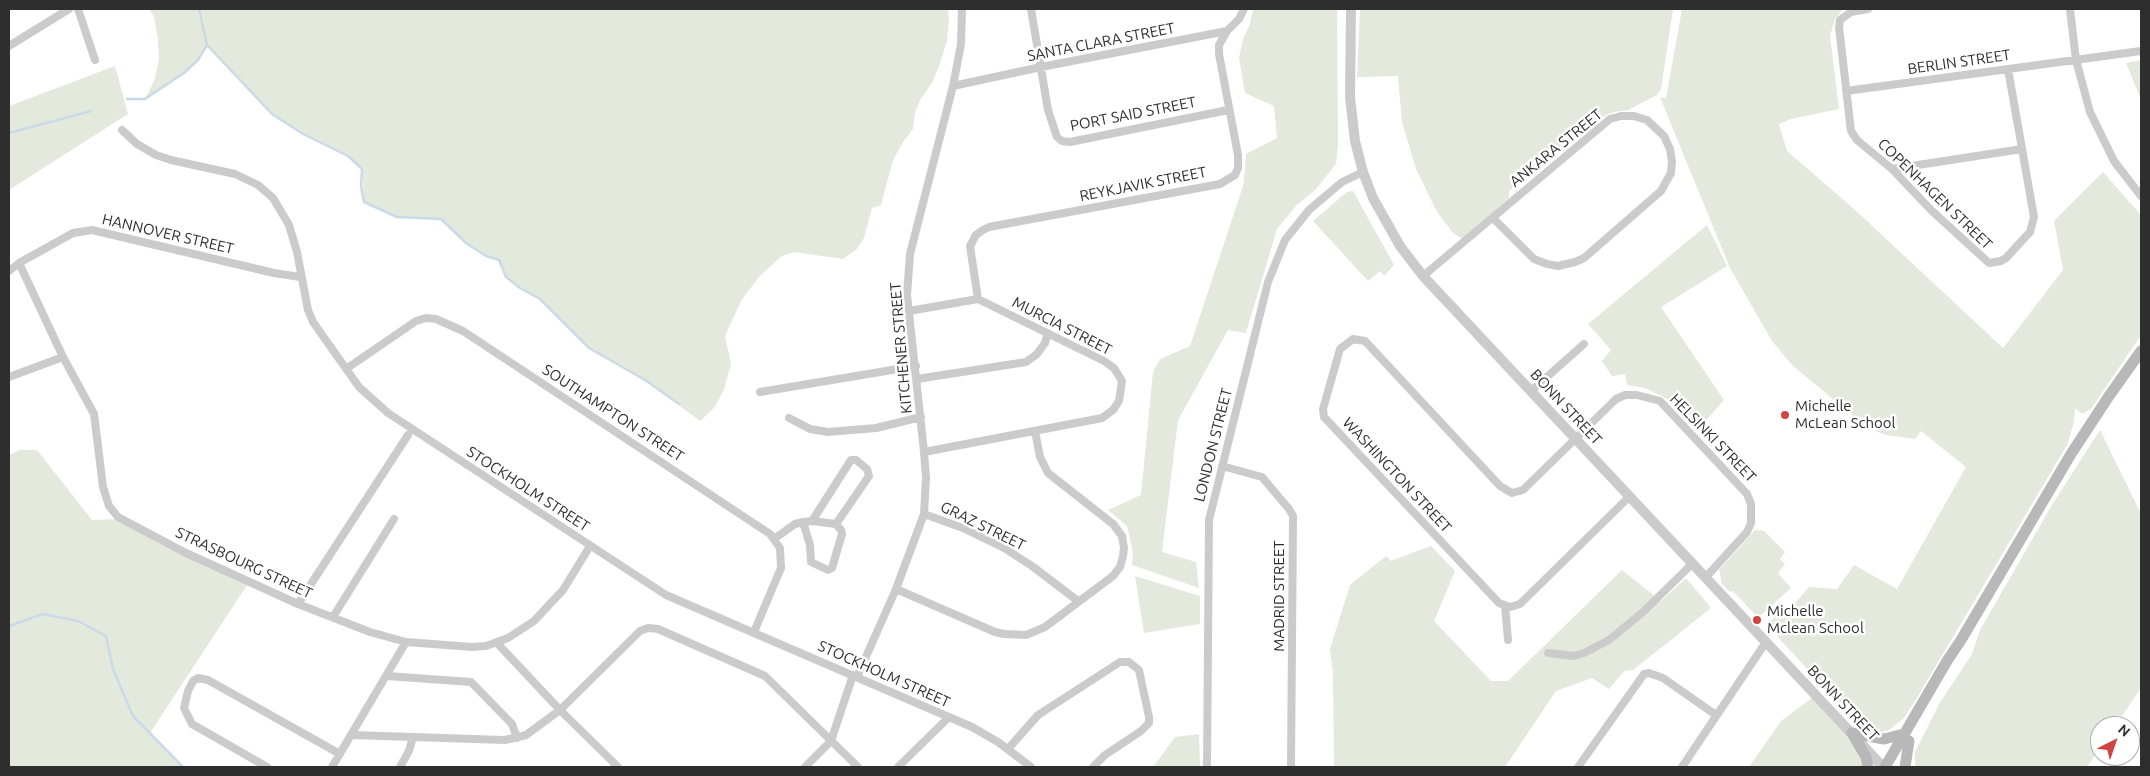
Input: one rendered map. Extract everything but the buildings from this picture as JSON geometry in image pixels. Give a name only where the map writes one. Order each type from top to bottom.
[{"type":"main road","points":[[1884,767],[1906,738],[1952,663],[1961,640],[2071,454],[2141,351]]},
{"type":"main road","points":[[2099,413],[2141,361]]},
{"type":"main road","points":[[1852,733],[1884,739],[1906,738]]},
{"type":"main road","points":[[1852,733],[1866,757],[1868,767]]},
{"type":"main road","points":[[1894,767],[1906,738]]},
{"type":"main road","points":[[1905,767],[1906,738]]},
{"type":"street","points":[[9,46],[70,9]]},
{"type":"street","points":[[78,9],[95,60]]},
{"type":"street","name":"KITCHENER STREET","points":[[831,741],[855,676],[896,589],[924,514],[926,478],[924,452],[907,295],[910,254],[961,44],[962,9]]},
{"type":"street","name":"PORT SAID STREET","points":[[1030,9],[1050,120],[1057,137],[1062,140],[1070,142],[1228,110]]},
{"type":"street","points":[[1227,31],[1239,19],[1244,9]]},
{"type":"street","name":"BONN STREET","points":[[1351,9],[1350,96],[1355,141],[1363,172],[1386,224],[1400,246],[1423,276],[1884,767]]},
{"type":"street","name":"COPENHAGEN STREET","points":[[1868,9],[1851,12],[1840,20],[1838,27],[1850,124],[1854,135],[1857,140],[1892,169],[1931,210],[1985,261],[1995,263],[2006,258],[2026,237],[2033,226],[2034,218],[2008,69]]},
{"type":"street","points":[[2070,9],[2076,60],[2084,96],[2101,139],[2114,161],[2141,196]]},
{"type":"street","name":"SANTA CLARA STREET","points":[[952,86],[1227,31]]},
{"type":"street","name":"REYKJAVIK STREET","points":[[978,299],[970,246],[976,235],[990,227],[1220,184],[1231,179],[1236,172],[1238,155],[1228,110],[1219,54],[1219,45],[1227,31]]},
{"type":"street","name":"BERLIN STREET","points":[[1846,91],[2141,51]]},
{"type":"street","name":"ANKARA STREET","points":[[1423,276],[1610,119],[1621,116],[1634,116],[1647,120],[1664,136],[1670,149],[1671,173],[1661,191],[1584,258],[1576,262],[1558,266],[1547,264],[1534,258],[1493,218]]},
{"type":"street","name":"STOCKHOLM STREET","points":[[122,130],[137,144],[156,155],[235,174],[258,184],[273,198],[288,222],[297,252],[300,277],[311,318],[365,394],[388,413],[666,595],[979,731],[1008,749],[1031,767]]},
{"type":"street","points":[[1892,169],[2022,149]]},
{"type":"street","name":"LONDON STREET","points":[[1207,767],[1208,527],[1268,282],[1285,240],[1309,210],[1342,182],[1363,172]]},
{"type":"street","name":"HANNOVER STREET","points":[[9,271],[18,263],[73,234],[92,230],[274,273],[300,277]]},
{"type":"street","name":"STRASBOURG STREET","points":[[18,263],[94,414],[103,487],[109,506],[114,514],[186,553],[298,604],[370,632],[406,642],[472,647],[497,643],[520,631],[545,610],[563,590],[590,546]]},
{"type":"street","points":[[909,310],[978,299]]},
{"type":"street","name":"MURCIA STREET","points":[[924,452],[1105,417],[1119,401],[1122,381],[1114,368],[978,299]]},
{"type":"street","name":"SOUTHAMPTON STREET","points":[[346,369],[412,323],[426,318],[446,322],[463,331],[737,511],[774,539]]},
{"type":"street","points":[[917,378],[1026,362],[1037,354],[1045,343],[1048,333]]},
{"type":"street","name":"WASHINGTON STREET","points":[[1505,606],[1492,596],[1324,417],[1323,409],[1340,349],[1353,339],[1365,341],[1506,490],[1512,493],[1523,490],[1574,438]]},
{"type":"street","points":[[1531,392],[1584,344]]},
{"type":"street","points":[[9,377],[64,357]]},
{"type":"street","points":[[760,392],[916,366]]},
{"type":"street","name":"HELSINKI STREET","points":[[1574,438],[1616,399],[1631,395],[1649,397],[1660,402],[1747,494],[1752,513],[1751,523],[1747,532],[1706,577]]},
{"type":"street","points":[[789,418],[810,429],[828,432],[876,428],[921,417]]},
{"type":"street","points":[[896,589],[995,632],[1015,635],[1036,632],[1109,580],[1117,572],[1124,548],[1122,536],[1113,524],[1048,473],[1040,457],[1035,431]]},
{"type":"street","points":[[298,604],[408,435]]},
{"type":"street","points":[[812,521],[851,460],[854,459],[868,469],[869,476],[836,524]]},
{"type":"street","name":"MADRID STREET","points":[[1222,466],[1262,477],[1289,508],[1293,516],[1291,767]]},
{"type":"street","points":[[1508,640],[1505,606],[1516,606],[1524,600],[1629,497]]},
{"type":"street","name":"GRAZ STREET","points":[[924,514],[963,528],[1008,550],[1078,601]]},
{"type":"street","points":[[333,617],[394,519]]},
{"type":"street","points":[[754,632],[781,568],[781,552],[774,539],[795,524],[804,522],[812,521],[836,524],[842,534],[832,568],[828,570],[810,562],[810,545],[804,522]]},
{"type":"street","points":[[1548,652],[1574,656],[1600,645],[1643,612],[1693,564]]},
{"type":"street","points":[[351,736],[505,740],[526,735],[560,710],[640,631],[648,628],[658,629],[765,676],[858,767]]},
{"type":"street","points":[[332,767],[406,642]]},
{"type":"street","points":[[1682,767],[1766,642]]},
{"type":"street","points":[[497,643],[560,710],[618,767]]},
{"type":"street","points":[[1008,749],[1038,715],[1120,662],[1129,662],[1139,670],[1149,723],[1141,731],[1105,755],[1093,767]]},
{"type":"street","points":[[1578,767],[1644,674],[1649,673],[1663,678],[1716,715]]},
{"type":"street","points":[[387,676],[471,682],[512,724],[517,738]]},
{"type":"street","points":[[267,767],[192,724],[184,708],[188,690],[193,681],[198,678],[208,680],[340,754]]},
{"type":"street","points":[[898,767],[949,717]]},
{"type":"street","points":[[400,767],[409,751],[413,737]]},
{"type":"street","points":[[805,767],[831,741]]},
{"type":"shaded area","points":[[149,9],[948,9],[949,20],[947,41],[939,66],[932,83],[920,100],[915,113],[913,129],[893,160],[881,205],[872,208],[864,238],[857,249],[843,259],[794,252],[782,256],[760,276],[742,299],[725,336],[731,364],[724,390],[714,408],[700,421],[645,380],[589,348],[540,299],[520,288],[506,277],[499,260],[486,256],[466,243],[441,219],[397,217],[364,202],[362,169],[348,156],[303,134],[272,114],[208,46],[198,60],[184,73],[145,99],[155,79],[159,58],[154,17]]},
{"type":"shaded area","points":[[1253,9],[1337,9],[1338,144],[1336,164],[1316,189],[1296,206],[1277,229],[1246,333],[1228,330],[1178,420],[1162,552],[1196,562],[1199,588],[1132,565],[1133,552],[1127,526],[1108,510],[1141,495],[1153,372],[1160,359],[1190,346],[1244,183],[1246,154],[1277,138],[1274,106],[1245,93],[1239,58]]},
{"type":"shaded area","points":[[1360,9],[1673,9],[1661,89],[1657,95],[1628,110],[1614,112],[1589,123],[1509,191],[1509,198],[1463,239],[1453,233],[1437,212],[1416,169],[1402,122],[1398,76],[1357,77]]},
{"type":"shaded area","points":[[1682,9],[1843,9],[1835,19],[1830,36],[1839,109],[1791,119],[1779,124],[1787,151],[1854,209],[2003,348],[2063,270],[2054,221],[2103,172],[2141,215],[2141,335],[2091,409],[2082,414],[2075,408],[2074,422],[2067,445],[1915,701],[1903,719],[1889,730],[1879,733],[1858,728],[1852,718],[1766,624],[1796,602],[1809,587],[1837,589],[1854,565],[1897,589],[1966,467],[1921,431],[1915,439],[1886,435],[1868,428],[1793,366],[1772,341],[1730,268],[1660,97],[1666,98]]},
{"type":"shaded area","points":[[2141,60],[2141,100],[2126,63]]},
{"type":"shaded area","points":[[115,66],[128,114],[9,190],[9,106]]},
{"type":"shaded area","points":[[1353,191],[1394,265],[1384,276],[1380,271],[1368,281],[1313,221],[1347,192]]},
{"type":"shaded area","points":[[1707,225],[1727,266],[1661,307],[1724,400],[1701,426],[1680,405],[1645,388],[1627,385],[1625,374],[1612,376],[1602,361],[1611,350],[1588,324]]},
{"type":"shaded area","points":[[2100,430],[2141,514],[2141,688],[2122,716],[2090,716],[2090,763],[2087,767],[1915,767],[1915,752],[1939,704],[1972,654],[1980,630],[2052,505]]},
{"type":"shaded area","points":[[20,450],[37,450],[92,520],[120,519],[249,582],[150,733],[183,767],[9,767],[9,455]]},
{"type":"shaded area","points":[[1755,530],[1764,531],[1785,552],[1780,559],[1785,564],[1778,573],[1791,588],[1758,618],[1733,591],[1730,592],[1722,584],[1719,570]]},
{"type":"shaded area","points":[[1431,546],[1455,571],[1434,621],[1491,681],[1508,681],[1622,570],[1661,601],[1686,578],[1711,608],[1633,670],[1624,671],[1609,689],[1592,678],[1556,691],[1505,767],[1334,767],[1333,672],[1330,649],[1350,585],[1386,556],[1391,561]]},
{"type":"shaded area","points":[[1135,576],[1200,596],[1200,624],[1144,633]]},
{"type":"shaded area","points":[[1816,695],[1852,733],[1868,767],[1749,767],[1781,721]]},
{"type":"shaded area","points":[[1199,734],[1200,767],[1153,767],[1175,737]]},
{"type":"waterway","points":[[127,99],[145,99],[184,73],[198,60],[207,45],[199,9]]},
{"type":"waterway","points":[[207,45],[272,114],[303,134],[348,156],[362,169],[361,186],[364,202],[397,217],[441,219],[466,243],[486,256],[499,260],[506,277],[520,288],[540,299],[589,348],[645,380],[679,404]]},
{"type":"waterway","points":[[9,133],[91,111]]},
{"type":"waterway","points":[[9,626],[43,614],[78,621],[106,636],[113,669],[133,716],[183,767]]},
{"type":"place","name":"Michelle McLean School","points":[[1785,415]]},
{"type":"place","name":"Michelle Mclean School","points":[[1757,620]]}]
